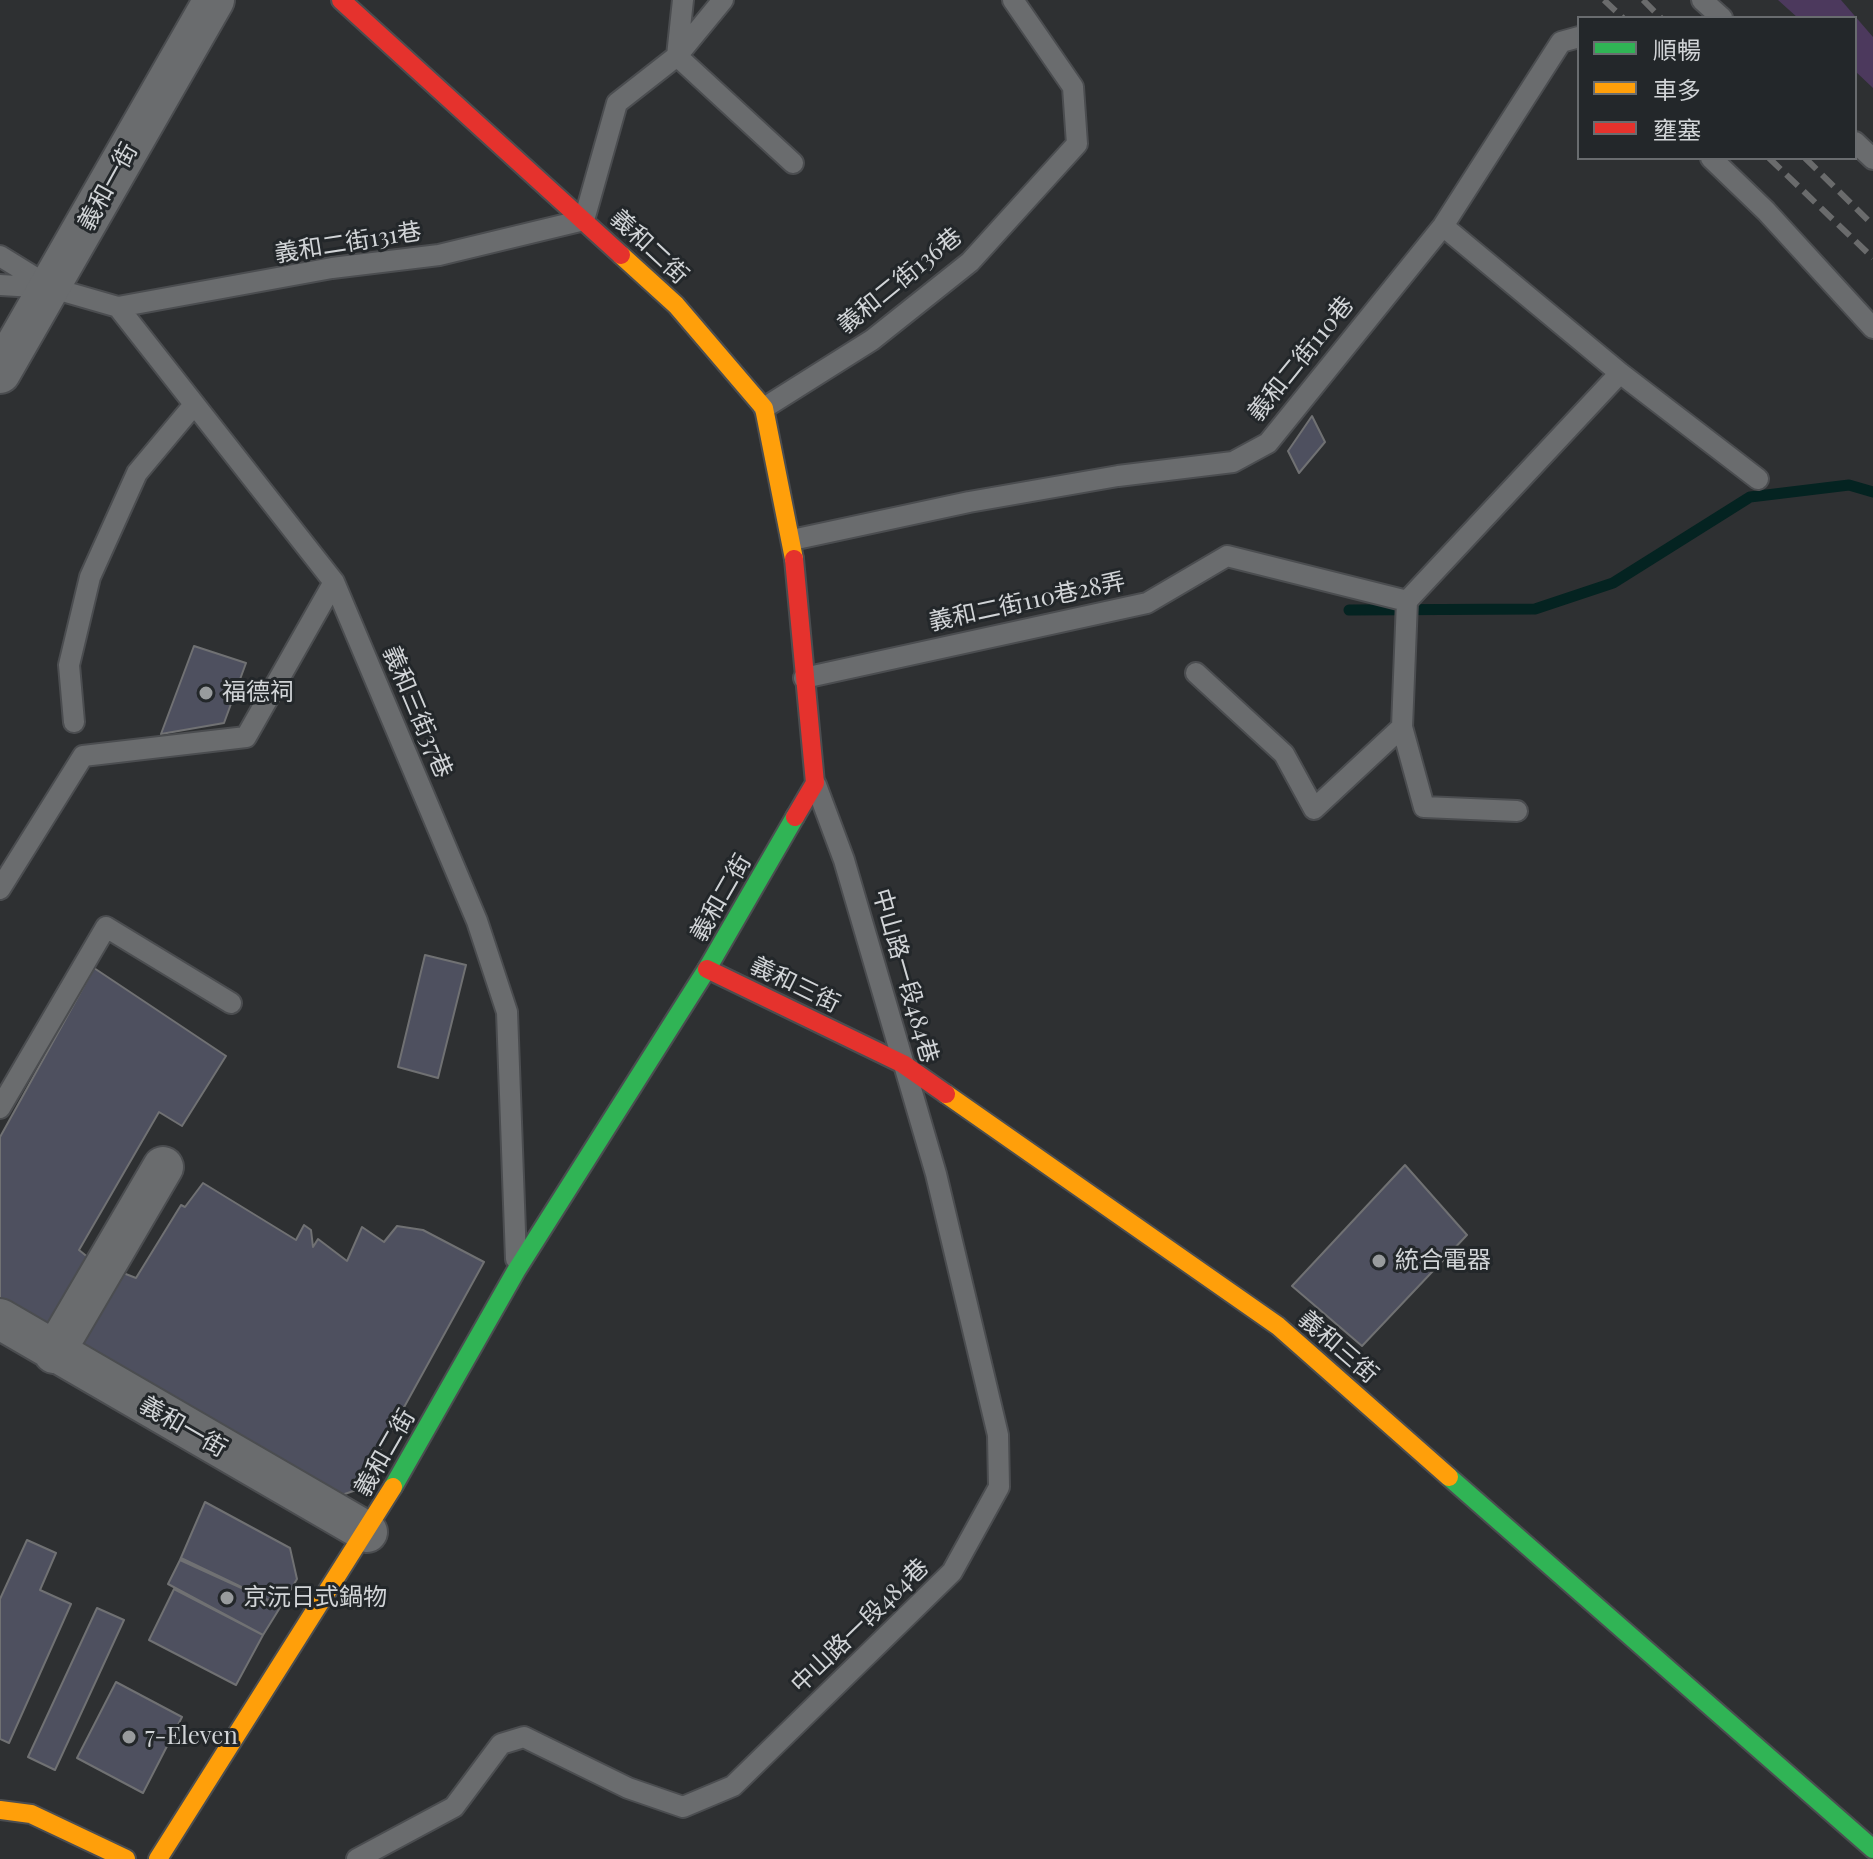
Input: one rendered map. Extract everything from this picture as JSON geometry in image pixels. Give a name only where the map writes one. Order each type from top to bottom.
[{"type":"street","name":"義和一街","points":[[0,373],[52,288],[214,0]]},
{"type":"street","name":"義和二街","points":[[158,1859],[367,1532],[516,1271],[707,969],[815,783],[792,540],[764,408],[676,305],[341,0]]},
{"type":"street","name":"義和三街","points":[[707,969],[903,1064],[1278,1326],[1873,1849]]},
{"type":"street","points":[[54,1353],[163,1167]]},
{"type":"street","name":"義和一街","points":[[0,1319],[367,1532]]},
{"type":"street","points":[[0,1796],[126,1859]]},
{"type":"street","points":[[0,1810],[31,1814],[59,1848]]},
{"type":"lane","points":[[677,56],[683,0]]},
{"type":"lane","points":[[584,220],[617,103],[677,56],[723,0]]},
{"type":"lane","name":"義和二街136巷","points":[[764,408],[872,340],[970,262],[1077,144],[1073,87],[1013,0]]},
{"type":"lane","points":[[1702,0],[1720,16]]},
{"type":"lane","name":"義和二街110巷","points":[[792,540],[969,502],[1118,476],[1233,462],[1268,443],[1443,226],[1561,42],[1577,38]]},
{"type":"lane","points":[[677,56],[793,163]]},
{"type":"lane","points":[[1857,144],[1873,159]]},
{"type":"lane","points":[[1713,160],[1766,211],[1873,328]]},
{"type":"lane","name":"義和二街131巷","points":[[118,307],[332,268],[439,255],[584,220]]},
{"type":"lane","points":[[1443,226],[1620,373],[1758,479]]},
{"type":"lane","points":[[0,256],[52,288]]},
{"type":"lane","points":[[0,285],[52,288],[118,307]]},
{"type":"lane","name":"義和三街37巷","points":[[118,307],[334,582],[477,921],[507,1012],[516,1271]]},
{"type":"lane","points":[[1517,811],[1424,807],[1402,727],[1407,601],[1620,373]]},
{"type":"lane","points":[[74,722],[69,665],[90,577],[137,473],[193,406]]},
{"type":"lane","name":"義和二街110巷28弄","points":[[804,678],[1147,603],[1227,556],[1407,601]]},
{"type":"lane","points":[[0,889],[83,756],[246,737],[334,582]]},
{"type":"lane","points":[[1196,673],[1284,754],[1314,809],[1402,727]]},
{"type":"lane","name":"中山路一段484巷","points":[[357,1859],[454,1807],[501,1744],[524,1737],[628,1788],[683,1807],[733,1786],[952,1572],[999,1487],[998,1435],[936,1174],[844,860],[815,783]]},
{"type":"lane","points":[[0,1108],[106,927],[231,1003]]},
{"type":"shaded area","points":[[1778,0],[1841,0],[1855,16],[1796,16]]},
{"type":"shaded area","points":[[1857,18],[1873,37],[1873,88],[1857,73]]},
{"type":"building","points":[[1312,416],[1325,442],[1299,473],[1288,451]]},
{"type":"building","name":"福德祠","points":[[194,646],[246,663],[224,723],[161,734]]},
{"type":"building","points":[[425,955],[466,965],[438,1078],[398,1067]]},
{"type":"building","points":[[94,968],[226,1056],[182,1126],[159,1112],[79,1250],[95,1263],[52,1331],[0,1300],[0,1137]]},
{"type":"building","name":"統合電器","points":[[1405,1165],[1467,1235],[1362,1346],[1292,1286]]},
{"type":"building","points":[[203,1183],[296,1240],[304,1225],[311,1230],[313,1247],[318,1239],[347,1261],[362,1227],[384,1242],[397,1226],[423,1230],[484,1262],[359,1489],[322,1502],[74,1339],[118,1271],[136,1278],[181,1205],[185,1207]]},
{"type":"building","points":[[205,1502],[290,1548],[297,1579],[281,1606],[180,1560]]},
{"type":"building","points":[[27,1540],[56,1553],[40,1590],[71,1604],[9,1743],[0,1739],[0,1599]]},
{"type":"building","name":"京沅日式鍋物","points":[[181,1558],[281,1606],[263,1635],[168,1584]]},
{"type":"building","points":[[174,1589],[263,1635],[236,1685],[149,1640]]},
{"type":"building","points":[[97,1608],[124,1620],[55,1770],[28,1757]]},
{"type":"building","name":"7-Eleven","points":[[116,1682],[182,1717],[143,1793],[77,1758]]},
{"type":"waterway","points":[[1349,610],[1535,609],[1613,583],[1750,497],[1849,485],[1873,492]]},
{"type":"railway","points":[[1604,0],[1621,16]]},
{"type":"railway","points":[[1643,0],[1659,16]]},
{"type":"railway","points":[[1771,160],[1873,258]]},
{"type":"railway","points":[[1807,160],[1873,225]]},
{"type":"traffic: fast","points":[[393,1487],[516,1271],[707,969],[795,817]]},
{"type":"traffic: fast","points":[[1449,1477],[1873,1849]]},
{"type":"traffic: slow","points":[[621,255],[676,305],[764,408],[794,559]]},
{"type":"traffic: slow","points":[[946,1094],[1278,1326],[1449,1477]]},
{"type":"traffic: slow","points":[[158,1859],[393,1487]]},
{"type":"traffic: slow","points":[[0,1810],[31,1814],[126,1859]]},
{"type":"traffic: jam","points":[[341,0],[621,255]]},
{"type":"traffic: jam","points":[[794,559],[815,783],[795,817]]},
{"type":"traffic: jam","points":[[707,969],[903,1064],[946,1094]]},
{"type":"place","name":"福德祠","points":[[206,693]]},
{"type":"place","name":"統合電器","points":[[1379,1261]]},
{"type":"place","name":"京沅日式鍋物","points":[[227,1598]]},
{"type":"place","name":"7-Eleven","points":[[129,1737]]}]
